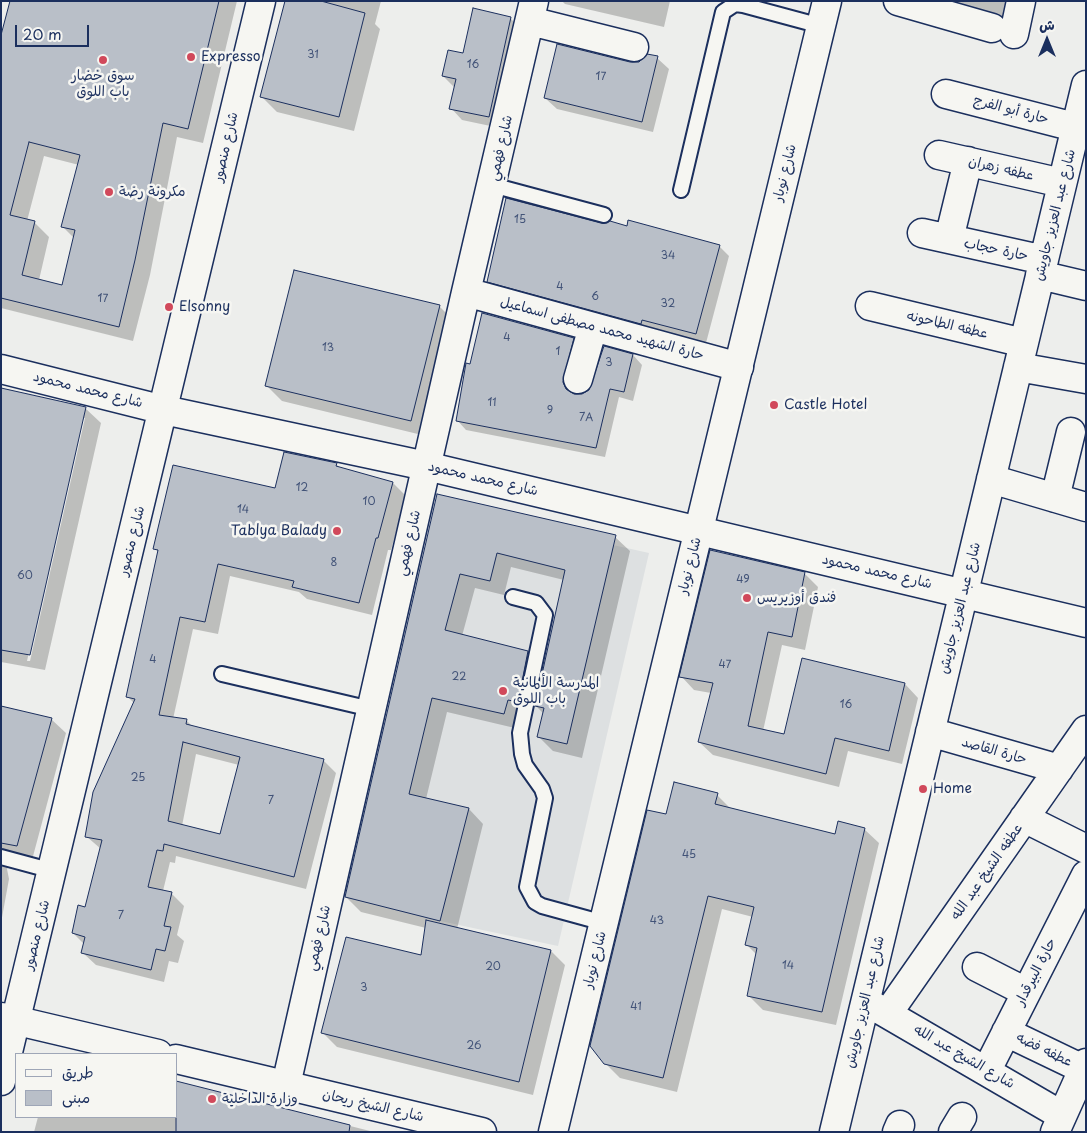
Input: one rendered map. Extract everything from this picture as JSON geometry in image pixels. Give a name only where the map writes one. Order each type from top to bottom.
[{"type":"street","name":"شارع منصور","points":[[1,1081],[9,1019],[53,871],[261,1]]},
{"type":"street","points":[[898,1],[1003,31],[1021,1]]},
{"type":"street","points":[[532,11],[634,47]]},
{"type":"street","name":"شارع فهمي","points":[[286,1085],[426,466],[532,11]]},
{"type":"street","name":"شارع نوبار","points":[[553,1132],[824,13]]},
{"type":"street","name":"شارع عبد العزيز جاويش","points":[[834,1132],[877,1007],[930,732],[1062,183],[1081,128],[1086,85]]},
{"type":"street","name":"حارة أبو الفرج","points":[[946,94],[1081,128]]},
{"type":"street","name":"عطفه زهران","points":[[939,154],[1062,183]]},
{"type":"street","name":"حارة حجاب","points":[[948,239],[968,161]]},
{"type":"street","name":"حارة حجاب","points":[[922,234],[948,239],[1042,268],[1086,286]]},
{"type":"street","name":"حارة الشهيد محمد مصطفى اسماعيل","points":[[466,292],[739,367]]},
{"type":"street","name":"عطفه الطاحونه","points":[[870,306],[1021,355],[1086,379]]},
{"type":"street","points":[[578,379],[593,327]]},
{"type":"street","name":"شارع محمد محمود","points":[[1,369],[164,410],[426,466],[1086,623]]},
{"type":"street","points":[[1055,498],[1071,432]]},
{"type":"street","points":[[991,479],[1086,506]]},
{"type":"street","name":"عطفه الشيخ عبد الله","points":[[877,1007],[1024,818],[1086,730]]},
{"type":"street","name":"حارة القاصد","points":[[930,732],[1059,769]]},
{"type":"street","points":[[1024,818],[1086,849]]},
{"type":"street","name":"حارة البيرقدار","points":[[987,1070],[1086,875]]},
{"type":"street","points":[[977,967],[1026,992]]},
{"type":"street","name":"شارع الشيخ عبد الله","points":[[877,1007],[987,1070],[1058,1123]]},
{"type":"street","points":[[9,1019],[154,1053]]},
{"type":"street","name":"عطفه فضه","points":[[1006,1032],[1084,1066]]},
{"type":"street","name":"شارع الشيخ ريحان","points":[[178,1059],[482,1132]]},
{"type":"street","points":[[1058,1123],[1084,1066]]},
{"type":"lane","points":[[681,190],[723,12],[735,4],[824,13]]},
{"type":"lane","points":[[492,185],[604,215]]},
{"type":"lane","points":[[513,597],[536,603],[544,615],[520,733],[522,754],[526,764],[542,788],[544,798],[527,887],[535,902],[542,906],[604,923]]},
{"type":"lane","points":[[222,674],[371,709]]},
{"type":"lane","points":[[1,857],[53,871]]},
{"type":"shaded area","name":"المدرسة الألمانية باب اللوق","points":[[430,504],[649,553],[558,946],[440,921],[341,896]]},
{"type":"building","points":[[10,1],[219,1],[188,129],[163,123],[135,260],[119,327],[1,298],[1,35]],"holes":[[[29,142],[80,155],[61,227],[75,230],[62,285],[22,275],[35,221],[10,215]]]},
{"type":"building","points":[[285,1],[321,1],[365,13],[339,117],[260,97]]},
{"type":"building","points":[[473,8],[511,17],[489,117],[449,109],[456,79],[442,76],[448,50],[463,53]]},
{"type":"building","points":[[557,44],[630,62],[639,62],[647,54],[658,56],[642,122],[544,98]]},
{"type":"building","points":[[506,198],[602,223],[610,221],[627,226],[628,220],[720,245],[696,334],[642,320],[641,324],[487,282]]},
{"type":"building","points":[[294,270],[440,305],[411,421],[265,386]]},
{"type":"building","points":[[482,313],[574,338],[563,382],[566,389],[574,394],[582,394],[589,390],[604,346],[633,354],[624,392],[610,389],[596,448],[456,421],[466,363],[470,364]]},
{"type":"building","points":[[1,388],[86,407],[30,655],[1,650]]},
{"type":"building","points":[[284,452],[337,463],[336,466],[393,482],[359,603],[292,587],[294,581],[218,564],[205,622],[180,617],[159,715],[187,719],[186,724],[324,759],[294,877],[164,844],[163,851],[157,850],[148,887],[172,892],[164,926],[171,927],[165,951],[156,949],[151,970],[81,953],[85,937],[72,933],[78,905],[85,907],[102,840],[85,837],[93,792],[135,699],[126,697],[158,550],[153,549],[173,465],[275,488]],"holes":[[[183,742],[240,757],[220,834],[168,821]]]},
{"type":"building","points":[[437,494],[616,535],[567,744],[537,737],[544,708],[535,706],[565,570],[497,553],[490,581],[460,574],[445,630],[528,651],[518,702],[508,700],[504,714],[432,698],[409,794],[469,808],[440,921],[345,897]]},
{"type":"building","points":[[710,550],[805,572],[792,637],[768,632],[748,726],[784,734],[802,658],[905,683],[889,751],[835,738],[826,774],[698,742],[713,683],[679,677]]},
{"type":"building","points":[[1,706],[52,718],[17,846],[1,843]]},
{"type":"building","points":[[674,782],[718,793],[715,804],[835,834],[838,821],[865,828],[822,1012],[747,996],[757,948],[745,945],[754,907],[708,896],[663,1078],[604,1064],[590,1046],[647,810],[666,814]]},
{"type":"building","points":[[426,920],[551,950],[519,1082],[321,1033],[346,937],[421,955]]},
{"type":"building","name":"وزارة الداخلية","points":[[178,1082],[350,1125],[349,1132],[176,1132]]},
{"type":"place","name":"Expresso","points":[[191,57]]},
{"type":"place","name":"سوق خضار باب اللوق","points":[[103,60]]},
{"type":"place","name":"مكرونة رضة","points":[[109,192]]},
{"type":"place","name":"Elsonny","points":[[169,307]]},
{"type":"place","name":"Castle Hotel","points":[[774,405]]},
{"type":"place","name":"Tablya Balady","points":[[337,531]]},
{"type":"place","name":"فندق أوزيريس","points":[[747,598]]},
{"type":"place","name":"المدرسة الألمانية باب اللوق","points":[[503,691]]},
{"type":"place","name":"Home","points":[[923,789]]},
{"type":"place","name":"وزارة الداخلية","points":[[212,1099]]}]
